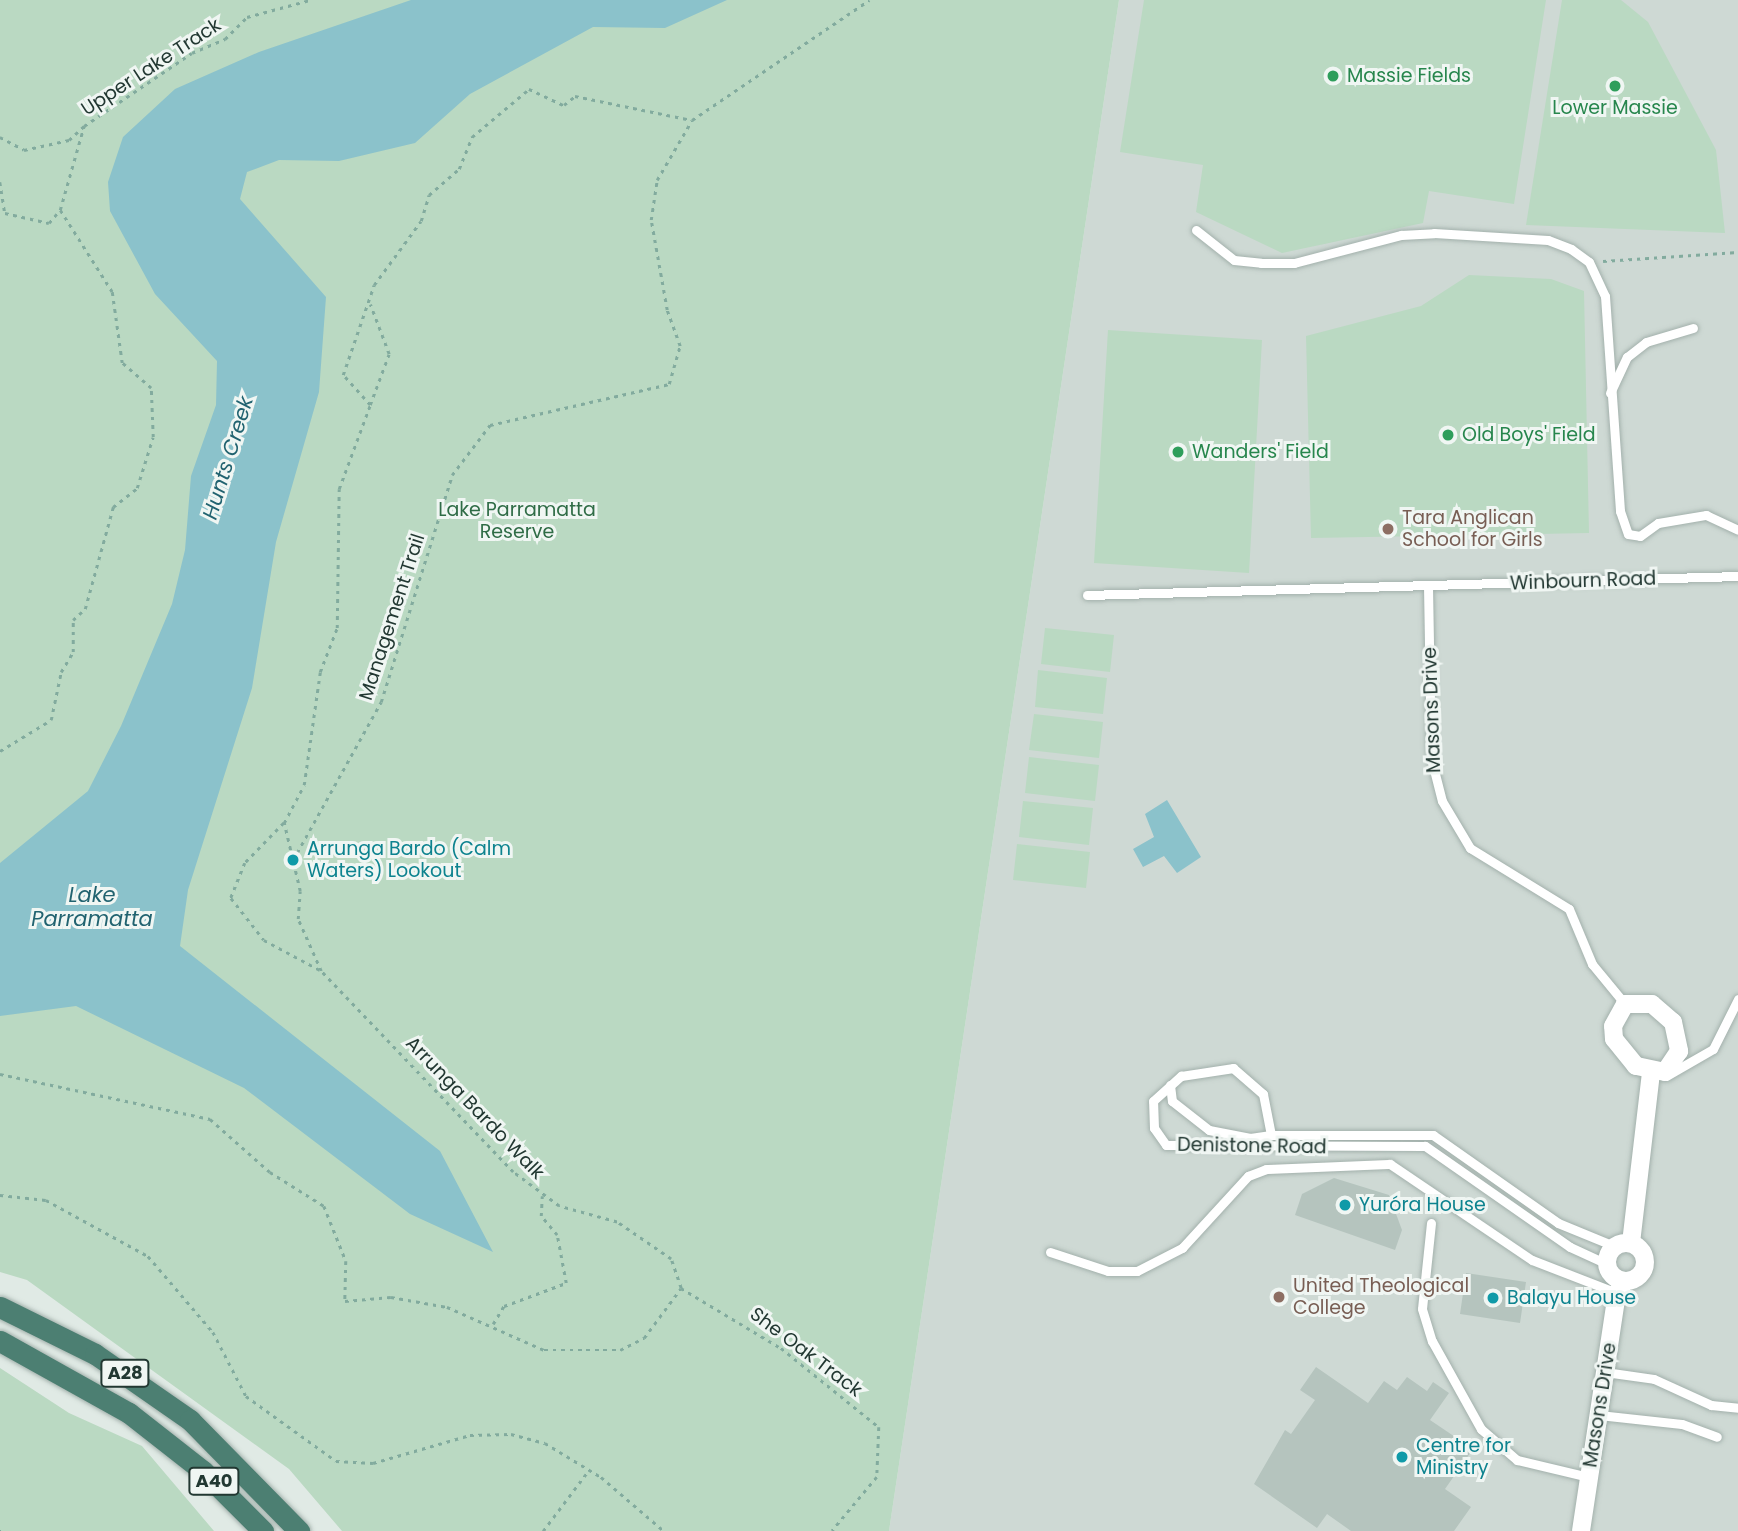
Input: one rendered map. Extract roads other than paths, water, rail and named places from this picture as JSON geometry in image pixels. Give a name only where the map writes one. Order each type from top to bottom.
[{"type":"highway","name":"A28","points":[[0,1307],[142,1385],[236,1461],[311,1531]]},
{"type":"highway","name":"A28","points":[[0,1341],[82,1383],[159,1436],[245,1531]]},
{"type":"highway","name":"A40","points":[[159,1436],[263,1531]]},
{"type":"highway","name":"A40","points":[[236,1461],[299,1531]]},
{"type":"street","points":[[1623,1245],[1644,1255],[1644,1267],[1621,1287],[1607,1264],[1623,1245],[1648,1079],[1614,1039],[1613,1026],[1625,1004],[1652,1004],[1679,1034],[1674,1064],[1648,1079]]},
{"type":"street","name":"Masons Drive","points":[[1581,1531],[1621,1287]]},
{"type":"lane","points":[[1196,230],[1234,260],[1261,263],[1294,264],[1401,235],[1434,233],[1548,240],[1589,262],[1605,296],[1609,395],[1628,534],[1640,536],[1658,523],[1706,515],[1738,530]]},
{"type":"lane","points":[[1609,395],[1628,357],[1646,342],[1693,328]]},
{"type":"lane","name":"Winbourn Road","points":[[1087,595],[1738,576]]},
{"type":"lane","name":"Masons Drive","points":[[1428,586],[1432,758],[1442,801],[1470,848],[1569,909],[1592,964],[1625,1004]]},
{"type":"lane","points":[[1648,1079],[1689,1068],[1713,1049],[1738,999]]},
{"type":"lane","name":"Denistone Road","points":[[1607,1264],[1570,1247],[1425,1146],[1166,1145],[1151,1111],[1170,1085],[1206,1068],[1233,1068],[1263,1094],[1271,1135],[1433,1135],[1558,1223],[1623,1245]]},
{"type":"lane","points":[[1170,1085],[1172,1101],[1209,1130],[1238,1137],[1271,1135]]},
{"type":"lane","points":[[1050,1252],[1108,1271],[1136,1271],[1182,1248],[1248,1176],[1266,1169],[1390,1164],[1532,1260],[1621,1287]]},
{"type":"lane","points":[[1431,1223],[1422,1310],[1432,1341],[1481,1429],[1495,1447],[1535,1468],[1590,1477]]},
{"type":"lane","points":[[1605,1372],[1654,1379],[1711,1405],[1738,1408]]},
{"type":"lane","points":[[1599,1415],[1682,1424],[1717,1437]]},
{"type":"water","name":"Lake Parramatta","points":[[411,0],[727,0],[665,28],[593,27],[470,94],[415,143],[339,161],[279,160],[247,172],[240,199],[326,297],[319,392],[276,542],[252,688],[188,890],[180,946],[440,1151],[493,1252],[410,1214],[244,1088],[76,1006],[0,1016],[0,863],[88,791],[121,726],[172,604],[185,550],[191,476],[216,405],[217,361],[155,294],[110,211],[108,182],[123,137],[175,89],[259,52]]},
{"type":"water","points":[[1167,800],[1201,857],[1177,873],[1164,856],[1143,867],[1133,849],[1154,837],[1145,814]]},
{"type":"place","name":"Massie Fields","points":[[1333,76]]},
{"type":"place","name":"Lower Massie","points":[[1615,86]]},
{"type":"place","name":"Old Boys' Field","points":[[1448,435]]},
{"type":"place","name":"Wanders' Field","points":[[1178,452]]},
{"type":"place","name":"Tara Anglican School for Girls","points":[[1388,529]]},
{"type":"place","name":"Arrunga Bardo (Calm Waters) Lookout","points":[[293,860]]},
{"type":"place","name":"Yuróra House","points":[[1345,1205]]},
{"type":"place","name":"United Theological College","points":[[1279,1297]]},
{"type":"place","name":"Balayu House","points":[[1493,1298]]},
{"type":"place","name":"Centre for Ministry","points":[[1402,1457]]},
{"type":"water label","name":"Hunts Creek","points":[[228,458]]},
{"type":"park label","name":"Lake Parramatta Reserve","points":[[517,521]]}]
